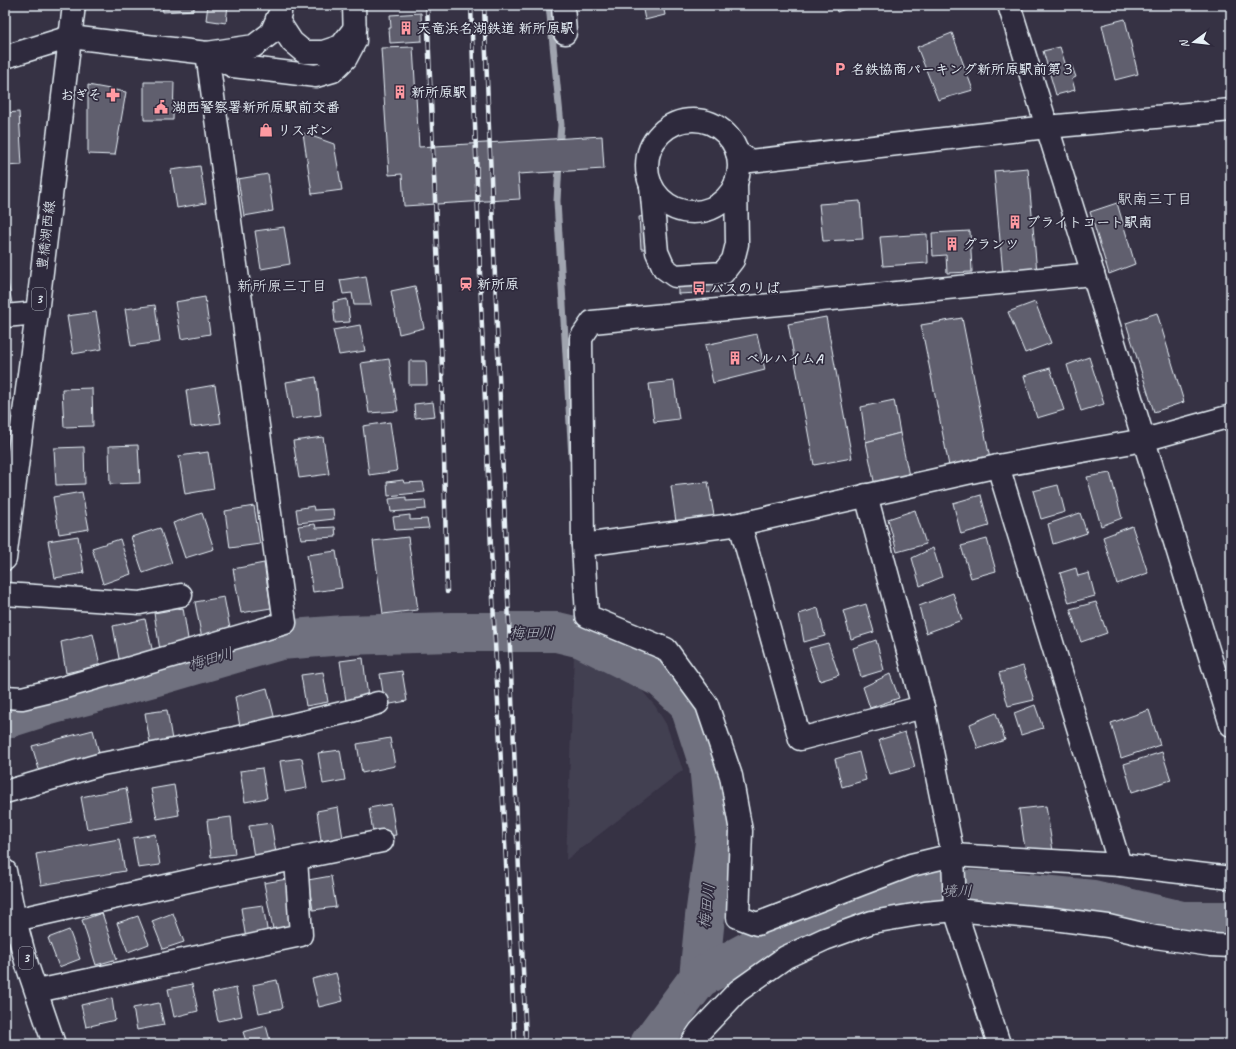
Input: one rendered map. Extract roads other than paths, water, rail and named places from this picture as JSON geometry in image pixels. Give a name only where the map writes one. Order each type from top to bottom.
[{"type":"street","name":"豊橋湖西線","points":[[5,559],[37,313],[74,5]]},
{"type":"street","points":[[207,53],[233,66],[316,76],[333,71],[346,58],[356,41],[354,5]]},
{"type":"street","points":[[563,5],[565,33]]},
{"type":"street","points":[[1009,5],[1231,725]]},
{"type":"street","points":[[5,57],[70,37],[207,53],[254,46],[271,33],[279,12]]},
{"type":"street","points":[[279,12],[292,42],[304,52],[323,52],[341,46],[355,28]]},
{"type":"street","points":[[5,697],[22,698],[55,690],[285,622],[207,53]]},
{"type":"street","points":[[740,168],[1046,127],[1231,110]]},
{"type":"street","points":[[691,120],[706,122],[719,128],[730,138],[740,168],[737,244],[734,260],[723,273],[675,276],[664,268],[657,252],[651,185],[647,170],[648,155],[654,142],[664,131],[677,123],[691,120]]},
{"type":"street","points":[[651,185],[660,198],[672,208],[687,212],[703,212],[718,206],[729,195],[740,168]]},
{"type":"street","points":[[1093,274],[592,322],[581,338],[583,545],[587,616],[666,649],[707,705],[731,776],[741,831],[738,917],[757,924],[911,865],[953,855],[1120,865],[1231,878]]},
{"type":"street","points":[[5,316],[37,313]]},
{"type":"street","points":[[583,545],[740,524],[998,466],[1144,440],[1231,416]]},
{"type":"street","points":[[998,466],[1120,865]]},
{"type":"street","points":[[866,495],[923,708],[953,855],[955,910],[999,1044]]},
{"type":"street","points":[[740,524],[800,739],[923,708]]},
{"type":"street","points":[[5,594],[140,603],[181,595]]},
{"type":"street","points":[[5,792],[102,764],[236,738],[351,711],[378,703]]},
{"type":"street","points":[[15,920],[206,877],[382,841]]},
{"type":"street","points":[[37,991],[301,935],[296,859]]},
{"type":"street","name":"3","points":[[5,871],[15,920],[27,965],[54,1044]]},
{"type":"street","points":[[691,1044],[700,1031],[738,991],[786,957],[825,938],[872,922],[925,913],[955,910],[1054,919],[1108,926],[1155,937],[1211,945],[1231,946]]},
{"type":"waterway","points":[[549,5],[561,125],[559,148]]},
{"type":"waterway","points":[[559,163],[557,201],[572,458]]},
{"type":"waterway","points":[[581,616],[582,638]]},
{"type":"waterway","name":"梅田川","points":[[5,719],[280,640],[344,635],[452,632],[557,632],[582,638],[662,678],[689,703],[709,765],[716,835],[705,917],[699,978],[650,1044]]},
{"type":"waterway","name":"境川","points":[[699,978],[796,926],[833,911],[888,896],[942,889],[1003,891],[1093,900],[1182,921],[1231,921]]},
{"type":"railway","points":[[427,5],[442,369],[447,592]]},
{"type":"railway","points":[[471,5],[494,622],[515,1044]]},
{"type":"railway","points":[[484,5],[526,1044]]},
{"type":"place","name":"天竜浜名湖鉄道 新所原駅","points":[[406,28]]},
{"type":"place","name":"名鉄協商パーキング新所原駅前第３","points":[[840,69]]},
{"type":"place","name":"新所原駅","points":[[400,92]]},
{"type":"place","name":"おぎそ","points":[[113,95]]},
{"type":"place","name":"湖西警察署新所原駅前交番","points":[[161,107]]},
{"type":"place","name":"リスボン","points":[[266,130]]},
{"type":"place","name":"ブライトコート駅南","points":[[1015,222]]},
{"type":"place","name":"グランツ","points":[[952,244]]},
{"type":"place","name":"新所原","points":[[466,284]]},
{"type":"place","name":"バスのりば","points":[[699,288]]},
{"type":"place","name":"ベルハイムA","points":[[735,358]]},
{"type":"district","name":"駅南三丁目","points":[[1155,199]]},
{"type":"district","name":"新所原三丁目","points":[[282,286]]}]
